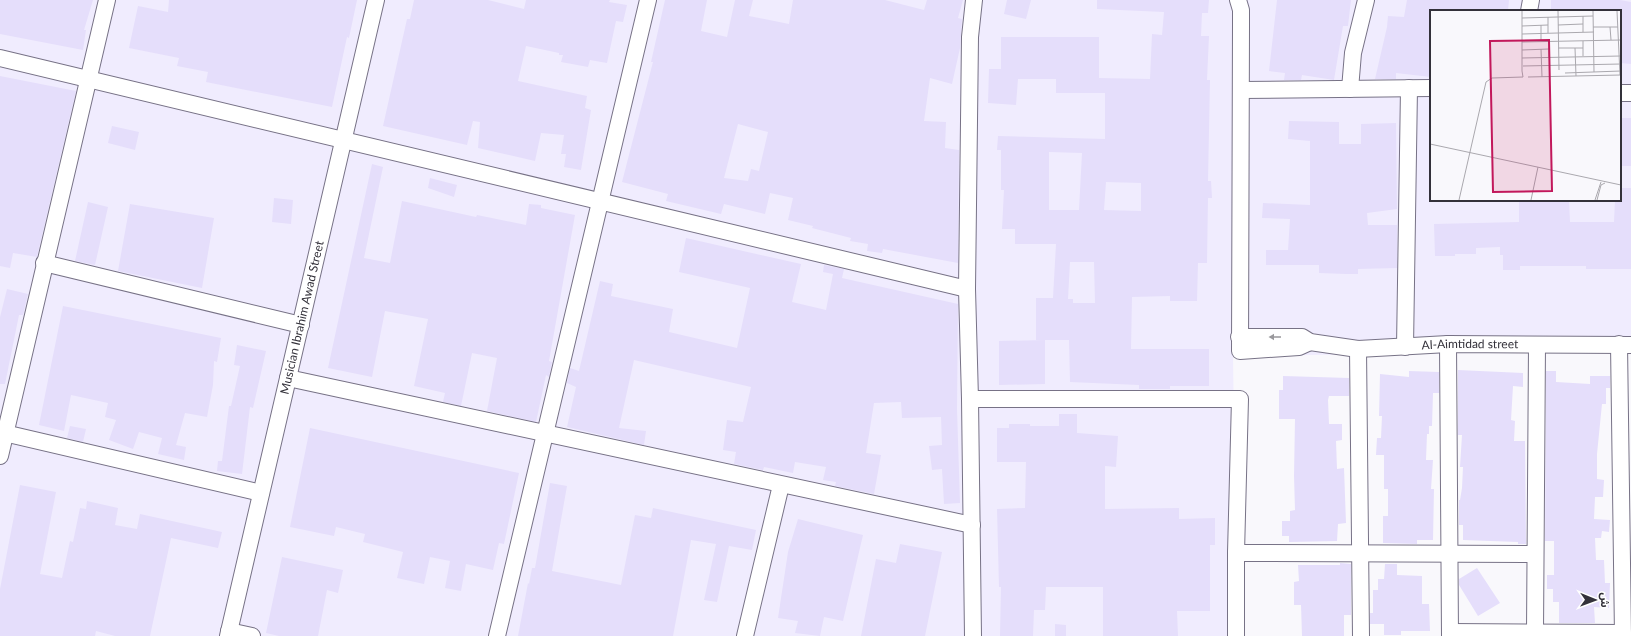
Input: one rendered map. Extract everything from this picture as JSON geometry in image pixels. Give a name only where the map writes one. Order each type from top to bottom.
[{"type":"street","points":[[0,456],[2,432],[89,80],[107,0]]},
{"type":"street","name":"Musician Ibrahim Awad Street","points":[[229,633],[376,0]]},
{"type":"street","points":[[497,636],[648,0]]},
{"type":"street","points":[[973,636],[967,288],[970,37],[974,0]]},
{"type":"street","points":[[1238,0],[1241,10],[1240,90],[1430,88]]},
{"type":"street","points":[[1350,89],[1353,53],[1366,0]]},
{"type":"street","points":[[1529,10],[1531,0]]},
{"type":"street","points":[[0,58],[967,288]]},
{"type":"street","points":[[1405,347],[1409,88]]},
{"type":"street","name":"Al-Aimtidad street","points":[[1240,90],[1239,344],[1299,347],[1310,342],[1358,350],[1448,344],[1625,344]]},
{"type":"street","points":[[44,263],[301,325]]},
{"type":"street","points":[[1448,344],[1450,634],[1534,632],[1624,635],[1627,552],[1625,344]]},
{"type":"street","points":[[1534,632],[1537,345]]},
{"type":"street","points":[[1358,350],[1361,636]]},
{"type":"street","points":[[288,378],[780,485],[972,525]]},
{"type":"street","points":[[970,399],[1240,399],[1236,553],[1236,636]]},
{"type":"street","points":[[2,432],[261,493]]},
{"type":"street","points":[[745,636],[780,485]]},
{"type":"street","points":[[1236,553],[1449,552],[1535,554]]},
{"type":"street","points":[[229,633],[252,636]]},
{"type":"shaded area","points":[[0,0],[1631,0],[1631,351],[1233,356],[1237,636],[0,636]]},
{"type":"building","points":[[0,0],[93,0],[84,30],[86,30],[83,50],[0,34]]},
{"type":"building","points":[[169,0],[357,0],[349,38],[347,37],[332,107],[206,82],[208,72],[177,66],[179,58],[129,48],[138,6],[168,12]]},
{"type":"building","points":[[414,0],[488,0],[524,9],[526,0],[610,0],[609,2],[627,5],[623,22],[616,21],[607,63],[590,60],[588,67],[561,62],[563,55],[559,55],[559,53],[526,46],[518,81],[587,96],[585,108],[591,110],[581,170],[564,167],[566,154],[561,154],[564,135],[541,133],[535,161],[478,148],[480,122],[473,121],[467,145],[383,126],[407,19],[410,19]]},
{"type":"building","points":[[665,0],[707,0],[701,31],[727,37],[735,0],[753,0],[749,16],[789,24],[793,0],[885,0],[924,10],[927,0],[963,0],[958,18],[962,19],[960,48],[952,84],[930,78],[924,121],[946,122],[945,148],[959,150],[958,263],[883,249],[882,253],[867,251],[868,244],[850,241],[851,238],[788,220],[793,198],[770,193],[765,214],[724,204],[721,214],[666,201],[668,194],[622,182],[653,62],[651,62]],"holes":[[[738,124],[768,132],[759,171],[751,169],[748,181],[724,178]]]},
{"type":"building","points":[[1007,0],[1031,0],[1026,19],[1004,14]]},
{"type":"building","points":[[1097,0],[1209,0],[1208,13],[1202,13],[1201,36],[1209,36],[1207,80],[1210,80],[1208,181],[1211,181],[1212,198],[1208,198],[1207,263],[1198,263],[1197,301],[1170,301],[1170,296],[1132,297],[1131,349],[1209,349],[1209,386],[1170,386],[1170,389],[1139,389],[1139,385],[1070,382],[1069,340],[1036,340],[1036,298],[1053,298],[1056,244],[1015,244],[1015,229],[1002,229],[1004,190],[1001,190],[1001,150],[997,150],[998,136],[1105,139],[1105,93],[1056,93],[1056,79],[1018,79],[1016,105],[988,103],[989,69],[1001,69],[1001,37],[1099,37],[1099,78],[1150,79],[1152,34],[1162,35],[1164,12],[1097,9]],"holes":[[[1049,152],[1082,153],[1079,210],[1049,210]],[[1106,182],[1141,183],[1141,211],[1104,210]],[[1070,262],[1094,262],[1095,303],[1073,303],[1073,299],[1068,299]]]},
{"type":"building","points":[[1277,0],[1351,0],[1348,26],[1343,26],[1334,80],[1302,75],[1301,80],[1284,80],[1285,73],[1269,71]]},
{"type":"building","points":[[1407,0],[1509,0],[1508,10],[1430,10],[1430,77],[1396,73],[1396,79],[1375,79],[1387,27],[1388,16],[1404,17]]},
{"type":"building","points":[[1551,0],[1620,0],[1631,2],[1631,64],[1621,63],[1621,10],[1551,10]]},
{"type":"building","points":[[0,76],[76,91],[37,257],[13,253],[10,268],[0,266]]},
{"type":"building","points":[[1621,118],[1631,118],[1631,166],[1621,166]]},
{"type":"building","points":[[1289,121],[1339,122],[1339,144],[1361,144],[1361,124],[1396,123],[1397,209],[1367,213],[1368,225],[1397,225],[1397,268],[1358,269],[1358,274],[1346,274],[1319,273],[1319,265],[1266,265],[1266,250],[1288,250],[1290,219],[1262,218],[1263,203],[1310,205],[1310,141],[1288,139]]},
{"type":"building","points":[[112,126],[139,132],[135,150],[108,143]]},
{"type":"building","points":[[372,164],[383,167],[364,258],[390,263],[402,201],[476,217],[477,215],[526,225],[529,204],[541,205],[541,208],[575,215],[549,361],[552,362],[549,377],[546,375],[536,422],[487,411],[497,358],[472,353],[461,406],[443,402],[445,393],[414,386],[428,319],[385,311],[372,377],[328,368]]},
{"type":"building","points":[[430,178],[457,185],[454,197],[428,188]]},
{"type":"building","points":[[1621,188],[1631,188],[1631,269],[1586,269],[1586,266],[1520,266],[1520,270],[1503,270],[1503,255],[1500,255],[1500,247],[1476,248],[1476,254],[1435,256],[1434,224],[1519,222],[1519,201],[1569,201],[1570,222],[1614,222],[1615,201],[1621,201]]},
{"type":"building","points":[[274,198],[293,200],[291,224],[272,222]]},
{"type":"building","points":[[88,202],[108,207],[95,265],[75,261]]},
{"type":"building","points":[[130,204],[214,218],[202,288],[118,271]]},
{"type":"building","points":[[686,238],[801,264],[792,302],[826,310],[833,274],[823,272],[824,265],[844,269],[842,278],[958,304],[957,409],[960,503],[944,504],[942,469],[932,470],[929,446],[942,445],[941,417],[902,418],[901,402],[874,403],[866,453],[881,455],[874,494],[835,486],[836,482],[823,480],[826,467],[795,462],[793,473],[764,467],[763,470],[734,464],[736,452],[723,450],[727,420],[743,422],[751,387],[634,360],[619,428],[646,431],[644,445],[567,427],[576,387],[567,383],[570,368],[579,371],[600,281],[613,284],[611,296],[673,309],[669,332],[737,348],[750,288],[679,272]]},
{"type":"building","points":[[7,289],[28,294],[23,315],[19,315],[5,384],[0,384],[0,317]]},
{"type":"building","points":[[63,306],[221,338],[217,362],[214,361],[213,385],[207,417],[185,413],[176,445],[186,447],[184,460],[158,454],[162,438],[139,432],[133,449],[109,440],[116,420],[105,417],[108,403],[71,395],[64,431],[39,425]]},
{"type":"building","points":[[1045,340],[1045,384],[999,385],[999,341]]},
{"type":"building","points":[[237,345],[266,351],[253,408],[250,407],[242,474],[217,471],[218,461],[222,461],[229,406],[231,406],[240,366],[234,365]]},
{"type":"building","points":[[1458,370],[1523,373],[1523,387],[1513,386],[1511,420],[1515,421],[1514,441],[1525,441],[1526,544],[1518,544],[1518,542],[1463,540],[1463,525],[1459,525],[1459,500],[1462,488],[1463,467],[1460,467],[1462,435],[1458,435]]},
{"type":"building","points":[[1409,371],[1439,372],[1439,393],[1433,393],[1432,426],[1429,426],[1429,434],[1427,434],[1426,460],[1433,460],[1431,489],[1434,489],[1433,540],[1417,540],[1417,544],[1383,543],[1383,516],[1388,516],[1388,489],[1384,489],[1384,455],[1376,455],[1377,438],[1381,438],[1382,416],[1379,416],[1380,374],[1409,377]]},
{"type":"building","points":[[1546,371],[1556,371],[1556,382],[1590,384],[1590,376],[1610,376],[1610,388],[1606,388],[1606,404],[1602,404],[1597,454],[1597,479],[1604,480],[1603,497],[1595,497],[1594,519],[1610,520],[1609,532],[1602,531],[1601,538],[1595,538],[1596,560],[1604,560],[1605,583],[1610,583],[1609,608],[1594,607],[1595,623],[1559,623],[1559,602],[1553,602],[1553,589],[1547,589],[1547,575],[1554,575],[1554,541],[1545,541]]},
{"type":"building","points":[[1283,376],[1349,378],[1349,396],[1329,396],[1328,400],[1329,424],[1342,424],[1342,440],[1336,441],[1337,469],[1344,468],[1346,523],[1338,524],[1337,541],[1289,542],[1289,536],[1282,536],[1282,521],[1290,521],[1290,511],[1295,510],[1295,419],[1279,419],[1279,390],[1283,390]]},
{"type":"building","points":[[1059,414],[1077,414],[1077,433],[1118,436],[1116,467],[1105,466],[1105,509],[1179,508],[1179,519],[1215,518],[1215,545],[1210,545],[1210,611],[1177,611],[1178,636],[1103,636],[1103,587],[1046,587],[1045,610],[1034,610],[1033,636],[1000,636],[1001,587],[999,587],[997,509],[1025,508],[1026,462],[997,462],[997,428],[1009,428],[1009,424],[1059,426]]},
{"type":"building","points":[[70,426],[86,429],[83,442],[67,438]]},
{"type":"building","points":[[310,428],[519,473],[504,544],[499,543],[493,570],[466,564],[461,591],[445,588],[450,561],[430,557],[424,584],[397,578],[403,552],[363,542],[365,534],[336,527],[334,536],[290,527]]},
{"type":"building","points":[[550,483],[567,486],[552,571],[621,585],[635,515],[651,518],[653,508],[756,530],[752,550],[729,546],[717,602],[704,600],[716,544],[691,540],[673,636],[518,636],[528,583],[529,584],[532,568],[535,568]]},
{"type":"building","points":[[20,485],[56,492],[40,574],[62,578],[70,541],[73,542],[80,508],[86,509],[87,501],[118,508],[115,525],[137,529],[140,514],[222,532],[218,548],[171,538],[150,636],[115,636],[96,631],[95,636],[0,636],[0,589]]},
{"type":"building","points":[[798,519],[863,535],[843,621],[824,617],[820,636],[795,633],[798,621],[778,618],[788,552]]},
{"type":"building","points":[[900,544],[942,552],[925,636],[861,636],[876,559],[896,563]]},
{"type":"building","points":[[282,557],[343,570],[338,593],[327,590],[318,636],[279,636],[266,633]]},
{"type":"building","points":[[1340,563],[1351,564],[1351,615],[1344,615],[1344,636],[1302,636],[1301,605],[1294,605],[1294,582],[1299,581],[1298,565],[1340,565]]},
{"type":"building","points":[[1385,564],[1397,564],[1397,575],[1422,576],[1422,604],[1429,604],[1430,631],[1401,631],[1401,635],[1384,635],[1384,624],[1370,624],[1370,613],[1373,613],[1373,590],[1378,590],[1378,579],[1384,579]]},
{"type":"building","points":[[1477,568],[1500,603],[1478,616],[1459,585],[1459,579]]},
{"type":"building","points":[[1055,624],[1066,625],[1066,636],[1055,636]]}]
